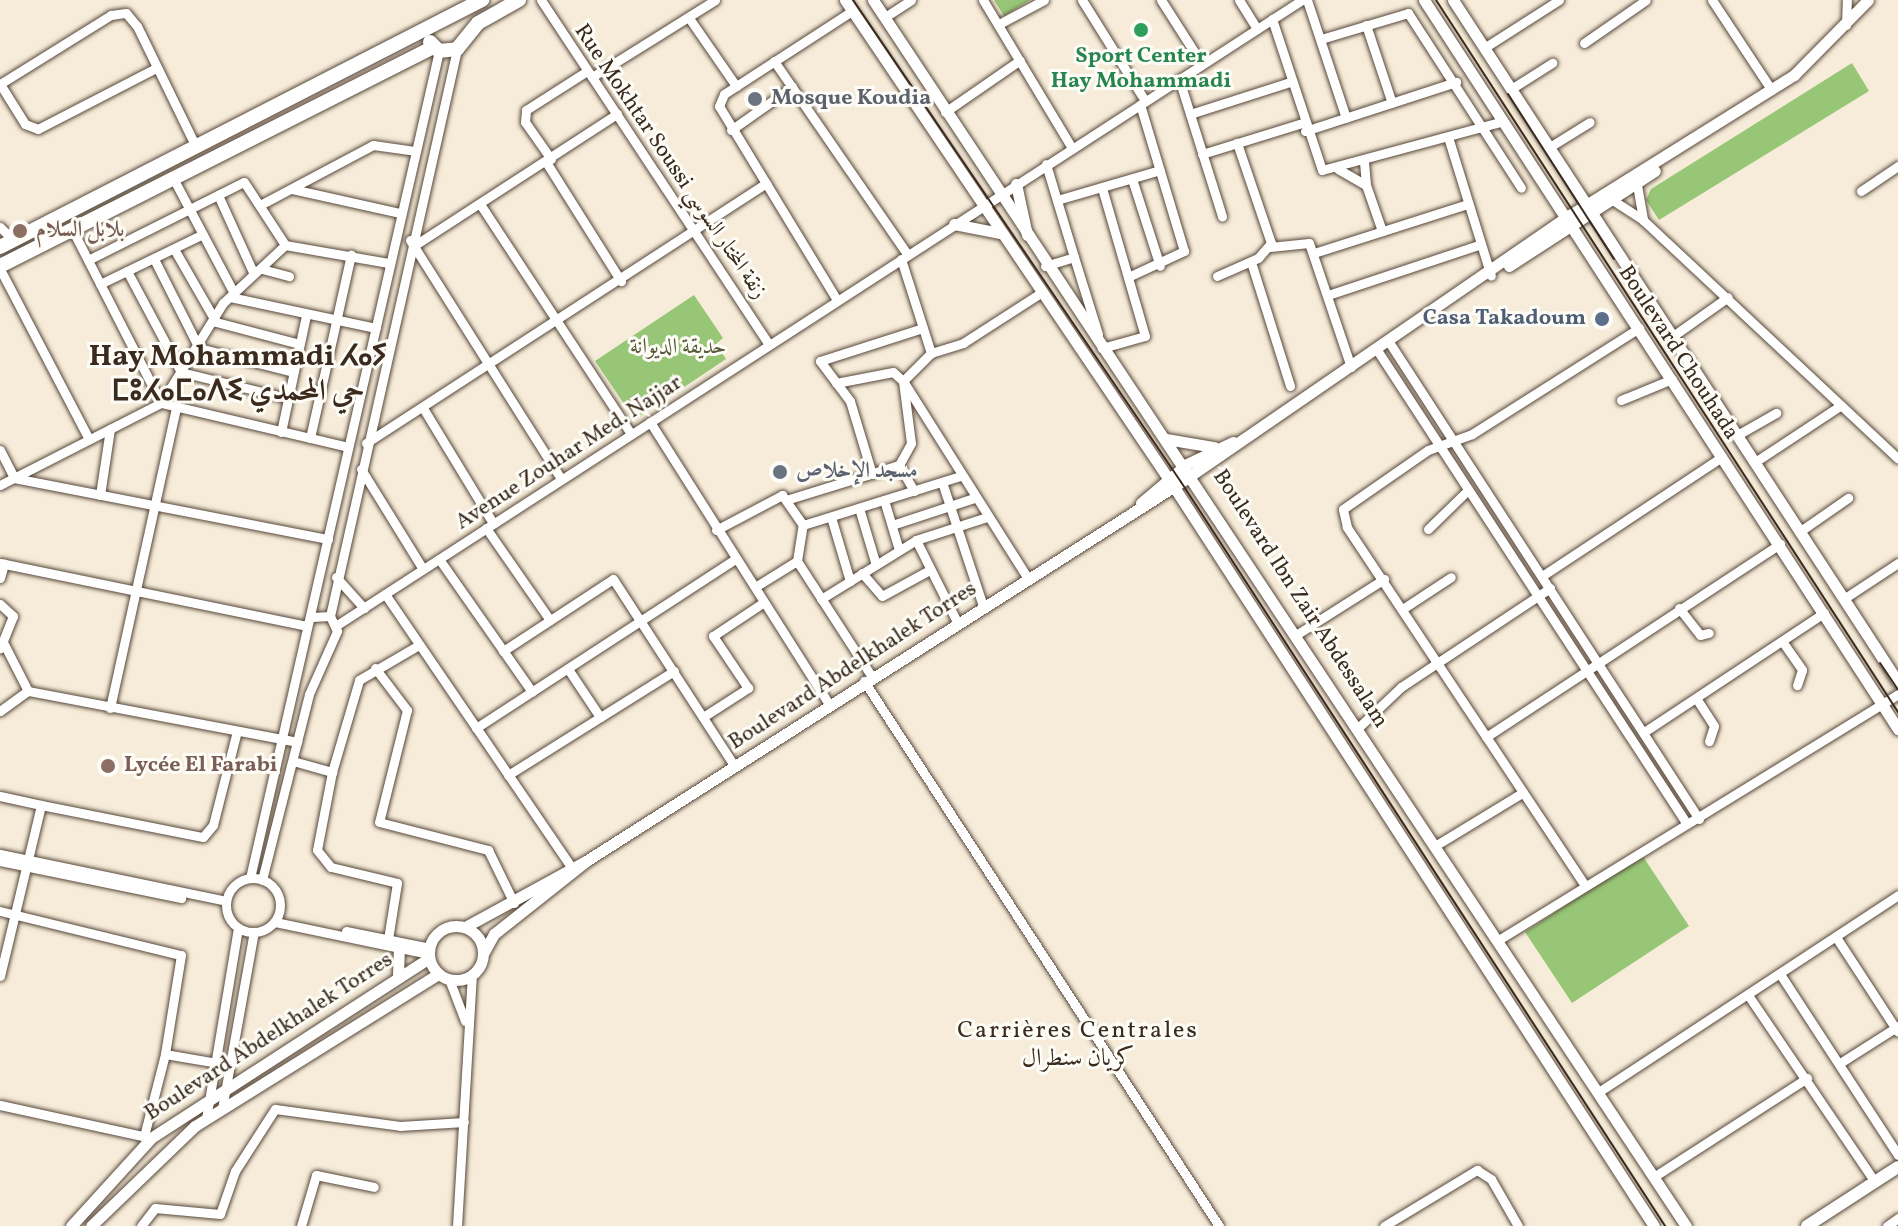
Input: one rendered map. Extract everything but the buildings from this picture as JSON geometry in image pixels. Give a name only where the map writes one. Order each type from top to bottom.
[{"type":"main road","points":[[7,244],[430,30],[482,0]]},
{"type":"main road","points":[[0,268],[173,178],[436,49],[457,49],[464,33],[519,0]]},
{"type":"main road","points":[[448,17],[464,33]]},
{"type":"main road","points":[[430,30],[436,49]]},
{"type":"main road","points":[[1807,1226],[1898,1167]]},
{"type":"street","name":"Rue Mokhtar Soussi زنقة المختار السوسي","points":[[541,0],[769,344]]},
{"type":"street","points":[[621,281],[525,122],[526,110],[689,18],[715,0]]},
{"type":"street","name":"Boulevard Ibn Zair Abdessalam","points":[[873,0],[1045,266],[1102,350],[1190,469],[1299,633],[1686,1226]]},
{"type":"street","points":[[885,17],[911,0]]},
{"type":"street","points":[[983,0],[1072,148]]},
{"type":"street","points":[[999,24],[1044,0]]},
{"type":"street","points":[[1082,0],[1143,102],[1184,251],[1160,266],[1128,277]]},
{"type":"street","points":[[1161,0],[1202,64]]},
{"type":"street","points":[[1239,0],[1257,29]]},
{"type":"street","points":[[1304,0],[1321,39],[1346,118]]},
{"type":"street","name":"Avenue Zouhar Med. Najjar","points":[[337,625],[999,194],[1304,0]]},
{"type":"street","name":"Boulevard Chouhada","points":[[1424,0],[1500,122],[1639,328],[1898,729]]},
{"type":"street","name":"Boulevard Chouhada","points":[[1453,0],[1898,682]]},
{"type":"street","points":[[1584,43],[1646,0]]},
{"type":"street","points":[[1712,0],[1771,89]]},
{"type":"street","points":[[1846,26],[1847,0]]},
{"type":"street","name":"Boulevard Abdelkhalek Torres","points":[[483,959],[494,934],[586,861],[1671,157],[1771,89],[1846,26],[1868,0]]},
{"type":"street","points":[[1484,48],[1557,1]]},
{"type":"street","points":[[837,300],[719,106],[736,86],[848,5]]},
{"type":"street","name":"Boulevard Ibn Zair Abdessalam","points":[[848,5],[1039,294],[1170,482],[1654,1226]]},
{"type":"street","points":[[156,68],[38,129],[25,124],[0,84],[117,13],[132,17],[196,147]]},
{"type":"street","points":[[1321,39],[1408,13],[1456,82],[1521,188]]},
{"type":"street","points":[[689,18],[736,86]]},
{"type":"street","points":[[1272,19],[1303,127],[1320,168],[1338,169],[1500,122]]},
{"type":"street","points":[[1366,25],[1392,103]]},
{"type":"street","points":[[226,904],[250,878],[376,328],[436,49]]},
{"type":"street","points":[[262,880],[297,742],[326,644],[337,625],[330,616],[336,577],[457,49]]},
{"type":"street","points":[[945,112],[1020,60]]},
{"type":"street","points":[[774,61],[904,257],[931,353]]},
{"type":"street","points":[[1511,89],[1552,63]]},
{"type":"street","points":[[1179,79],[1222,216]]},
{"type":"street","points":[[1190,114],[1290,82]]},
{"type":"street","points":[[1202,154],[1346,118],[1456,82]]},
{"type":"street","points":[[731,130],[792,87]]},
{"type":"street","points":[[412,242],[480,204],[617,114]]},
{"type":"street","points":[[1548,148],[1590,122]]},
{"type":"street","points":[[1448,137],[1491,276]]},
{"type":"street","points":[[1237,143],[1270,247]]},
{"type":"street","points":[[260,205],[373,145],[415,151]]},
{"type":"street","name":"Boulevard Abdelkhalek Torres","points":[[1589,210],[1614,201],[1671,157]]},
{"type":"street","points":[[1364,162],[1366,185],[1382,231]]},
{"type":"street","points":[[1046,164],[1102,350],[1145,336],[1102,188]]},
{"type":"street","points":[[1861,191],[1898,166]]},
{"type":"street","points":[[1338,169],[1366,185]]},
{"type":"street","points":[[1057,200],[1160,170]]},
{"type":"street","points":[[173,178],[232,295],[306,315],[376,328]]},
{"type":"street","points":[[1132,179],[1160,266]]},
{"type":"street","points":[[88,260],[247,183],[285,245],[388,263]]},
{"type":"street","points":[[366,443],[621,281],[766,183]]},
{"type":"street","points":[[1016,184],[1028,239]]},
{"type":"street","points":[[1637,185],[1643,220]]},
{"type":"street","points":[[292,189],[400,213]]},
{"type":"street","points":[[218,195],[257,271]]},
{"type":"street","points":[[1614,201],[1643,220],[1728,297],[1898,459]]},
{"type":"street","points":[[480,204],[555,323],[631,434]]},
{"type":"street","points":[[1314,253],[1468,204]]},
{"type":"street","points":[[954,224],[1000,233]]},
{"type":"street","points":[[0,227],[7,244]]},
{"type":"street","points":[[72,229],[161,403],[348,447]]},
{"type":"street","points":[[100,284],[203,234]]},
{"type":"street","points":[[1217,276],[1251,262],[1270,247],[1302,238],[1314,253],[1351,367]]},
{"type":"street","points":[[412,242],[561,479]]},
{"type":"street","points":[[1328,295],[1481,244]]},
{"type":"street","points":[[0,485],[161,403],[232,295],[285,245]]},
{"type":"street","points":[[174,249],[216,322],[299,344]]},
{"type":"street","points":[[310,438],[334,319],[351,255]]},
{"type":"street","points":[[1045,266],[1074,257]]},
{"type":"street","points":[[154,259],[199,348],[293,372]]},
{"type":"street","points":[[1251,262],[1290,386]]},
{"type":"street","points":[[0,268],[89,439]]},
{"type":"street","points":[[127,271],[181,372],[287,398]]},
{"type":"street","points":[[257,271],[289,276]]},
{"type":"street","points":[[903,381],[931,353],[963,343],[1039,294]]},
{"type":"street","points":[[1673,336],[1728,297]]},
{"type":"street","points":[[281,432],[306,315]]},
{"type":"street","points":[[872,474],[850,401],[820,361],[923,328]]},
{"type":"street","points":[[1584,884],[1384,579],[1343,509],[1439,445],[1456,443],[1639,328]]},
{"type":"street","points":[[1389,342],[1699,819]]},
{"type":"street","points":[[1377,350],[1687,824]]},
{"type":"street","points":[[836,383],[883,369],[903,381],[960,476],[1027,577]]},
{"type":"street","points":[[1621,400],[1672,379]]},
{"type":"street","points":[[786,500],[899,465],[911,443],[903,381]]},
{"type":"street","points":[[1755,462],[1841,405]]},
{"type":"street","points":[[110,708],[176,407]]},
{"type":"street","points":[[423,408],[490,526],[550,620]]},
{"type":"street","points":[[1739,434],[1776,413]]},
{"type":"street","points":[[650,422],[829,704]]},
{"type":"street","points":[[100,495],[110,429]]},
{"type":"street","points":[[1166,439],[1214,447]]},
{"type":"street","name":"Boulevard Abdelkhalek Torres","points":[[1190,469],[1214,447],[1233,442]]},
{"type":"street","points":[[0,450],[14,478]]},
{"type":"street","points":[[1542,576],[1722,457]]},
{"type":"street","points":[[899,465],[914,491]]},
{"type":"street","points":[[361,469],[423,569]]},
{"type":"street","points":[[803,525],[960,476]]},
{"type":"street","points":[[14,478],[328,539]]},
{"type":"street","points":[[942,482],[983,606]]},
{"type":"street","points":[[1428,529],[1439,510],[1468,490]]},
{"type":"street","points":[[716,530],[782,495],[786,500],[803,525],[797,561],[868,679],[1219,1226]]},
{"type":"street","points":[[892,525],[974,498]]},
{"type":"street","points":[[1799,532],[1848,498]]},
{"type":"street","points":[[884,500],[899,550]]},
{"type":"street","points":[[859,508],[876,565]]},
{"type":"street","points":[[831,517],[850,581]]},
{"type":"street","points":[[821,599],[916,540],[987,517]]},
{"type":"street","points":[[916,540],[926,572],[957,622]]},
{"type":"street","points":[[1486,737],[1780,544]]},
{"type":"street","points":[[439,559],[532,692]]},
{"type":"street","points":[[476,728],[735,559]]},
{"type":"street","points":[[755,587],[797,561]]},
{"type":"street","points":[[0,578],[2,563],[309,625],[330,616]]},
{"type":"street","points":[[1845,598],[1898,563]]},
{"type":"street","points":[[862,573],[882,596],[926,572]]},
{"type":"street","points":[[336,577],[364,608]]},
{"type":"street","points":[[1404,608],[1451,577]]},
{"type":"street","points":[[503,651],[613,579],[735,767]]},
{"type":"street","points":[[1299,633],[1384,579]]},
{"type":"street","points":[[1360,726],[1438,662],[1550,588]]},
{"type":"street","points":[[385,594],[571,867]]},
{"type":"street","points":[[703,717],[748,688],[713,636],[764,602]]},
{"type":"street","points":[[0,604],[13,616],[2,646],[28,691]]},
{"type":"street","points":[[1679,608],[1700,635],[1709,633]]},
{"type":"street","points":[[1644,732],[1824,613]]},
{"type":"street","points":[[309,625],[326,644]]},
{"type":"street","points":[[1782,641],[1802,670],[1797,685]]},
{"type":"street","points":[[388,939],[397,883],[331,867],[317,850],[332,772],[354,688],[375,668],[419,645]]},
{"type":"street","points":[[375,668],[407,715],[379,822],[488,850],[514,903]]},
{"type":"street","points":[[568,669],[600,717]]},
{"type":"street","points":[[508,775],[674,671]]},
{"type":"street","points":[[0,711],[28,691],[297,742]]},
{"type":"street","points":[[1500,939],[1584,884],[1699,819],[1898,694]]},
{"type":"street","points":[[1696,698],[1714,726],[1709,741]]},
{"type":"street","points":[[0,796],[203,837],[213,825],[237,731]]},
{"type":"street","points":[[293,761],[332,772]]},
{"type":"street","points":[[1438,844],[1522,793]]},
{"type":"street","points":[[0,976],[41,805]]},
{"type":"street","points":[[0,854],[26,863]]},
{"type":"street","points":[[0,861],[26,863],[226,904]]},
{"type":"street","name":"Boulevard Abdelkhalek Torres","points":[[465,927],[586,861]]},
{"type":"street","points":[[250,878],[262,880],[280,899],[276,919]]},
{"type":"street","points":[[1600,1091],[1898,895]]},
{"type":"street","points":[[206,1119],[204,1101],[238,928],[226,904]]},
{"type":"street","points":[[0,911],[181,955],[165,1054],[147,1137],[0,1105]]},
{"type":"street","points":[[276,919],[399,949],[429,953]]},
{"type":"street","points":[[238,928],[254,932],[276,919],[388,939],[429,953],[444,976],[467,1028]]},
{"type":"street","points":[[429,953],[442,929],[465,927],[482,943],[483,959],[472,975],[467,1028],[457,1226]]},
{"type":"street","points":[[222,1109],[254,932]]},
{"type":"street","points":[[1836,937],[1897,1028],[1840,1063]]},
{"type":"street","points":[[398,975],[399,949]]},
{"type":"street","name":"Boulevard Abdelkhalek Torres","points":[[71,1226],[147,1137],[429,953]]},
{"type":"street","points":[[1780,974],[1898,1155]]},
{"type":"street","points":[[444,976],[472,975]]},
{"type":"street","name":"Boulevard Abdelkhalek Torres","points":[[91,1226],[144,1168],[206,1119],[444,976]]},
{"type":"street","points":[[1748,995],[1875,1182]]},
{"type":"street","points":[[165,1054],[212,1062]]},
{"type":"street","points":[[1655,1176],[1807,1078]]},
{"type":"street","points":[[141,1226],[155,1208],[220,1214],[235,1171],[275,1109],[400,1126],[464,1122]]},
{"type":"street","points":[[1384,1226],[1477,1170],[1518,1226]]},
{"type":"street","points":[[301,1226],[316,1175],[374,1187]]},
{"type":"street","points":[[1887,1226],[1898,1218]]},
{"type":"green space","points":[[994,0],[1030,0],[1004,16]]},
{"type":"green space","points":[[1852,63],[1869,91],[1659,220],[1646,200],[1651,189]]},
{"type":"green space","name":"حديقة الديوانة","points":[[694,295],[723,338],[716,344],[726,359],[635,420],[595,361]]},
{"type":"green space","points":[[1642,855],[1689,926],[1572,1003],[1525,932]]},
{"type":"tram line","points":[[853,0],[1181,482],[1665,1226]]},
{"type":"tram line","points":[[1436,0],[1898,712]]},
{"type":"tram line","points":[[1508,94],[1614,259]]},
{"type":"tram line","points":[[1880,663],[1898,690]]},
{"type":"place","name":"Sport Center Hay Mohammadi","points":[[1141,30]]},
{"type":"place","name":"Mosque Koudia","points":[[755,99]]},
{"type":"place","name":"بلابل السلام","points":[[20,231]]},
{"type":"place","name":"Casa Takadoum","points":[[1602,319]]},
{"type":"place","name":"مسجد الإخلاص","points":[[780,472]]},
{"type":"place","name":"Lycée El Farabi","points":[[108,766]]},
{"type":"district","name":"Hay Mohammadi ⵃⴰⵢ ⵎⵓⵃⴰⵎⴰⴷⵉ حي المحمدي","points":[[238,374]]},
{"type":"district","name":"Carrières Centrales كريان سنطرال","points":[[1078,1046]]}]
